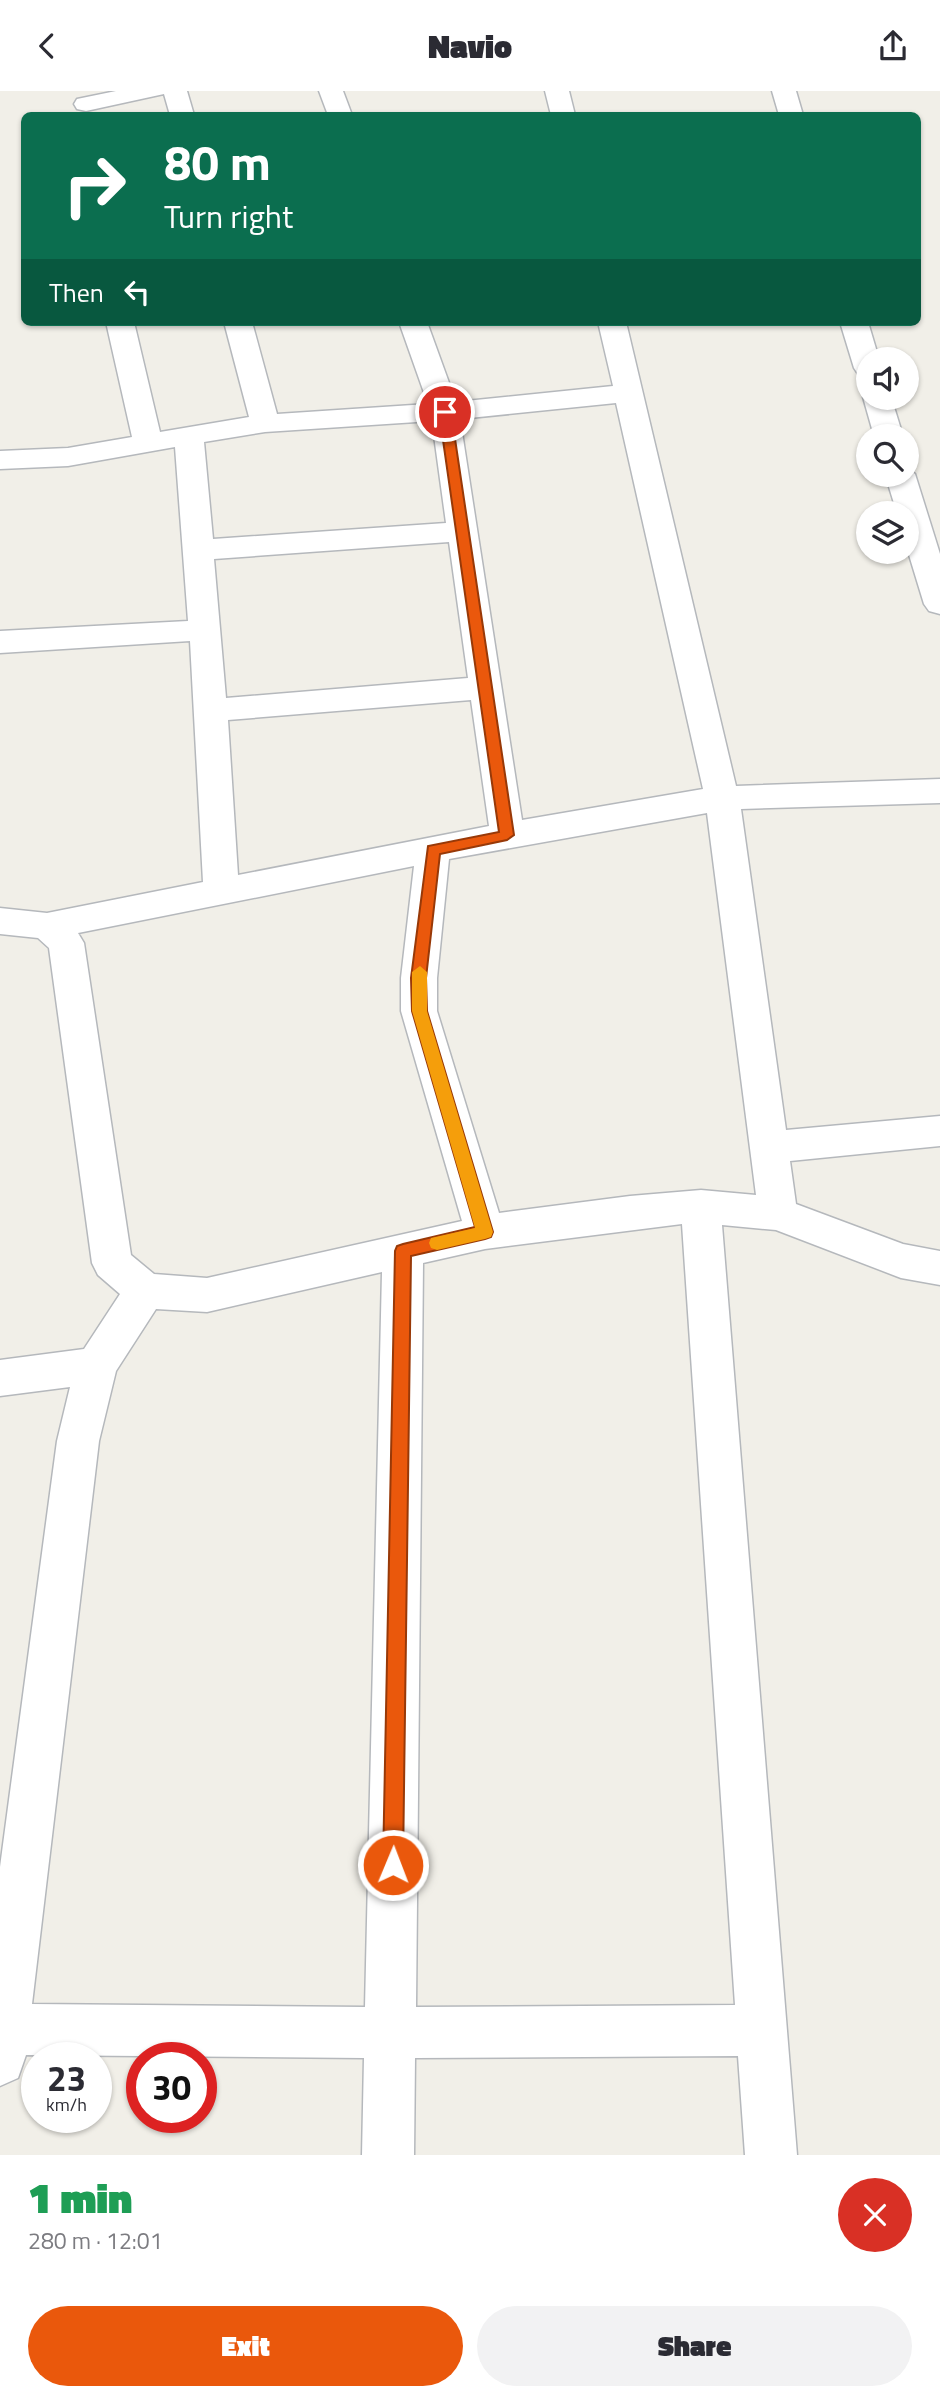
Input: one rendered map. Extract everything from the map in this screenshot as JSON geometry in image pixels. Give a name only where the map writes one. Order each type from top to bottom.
[{"type":"street","points":[[86,103],[154,91]]},
{"type":"street","points":[[175,91],[180,112]]},
{"type":"street","points":[[331,91],[339,112]]},
{"type":"street","points":[[557,91],[562,112]]},
{"type":"street","points":[[783,91],[790,112]]},
{"type":"street","points":[[121,326],[148,444]]},
{"type":"street","points":[[239,326],[265,423]]},
{"type":"street","points":[[414,326],[445,412],[507,835]]},
{"type":"street","points":[[613,326],[722,798],[778,1215]]},
{"type":"street","points":[[855,326],[862,347]]},
{"type":"street","points":[[0,460],[68,457],[265,423],[445,412],[628,393]]},
{"type":"street","points":[[189,436],[211,710],[221,892]]},
{"type":"street","points":[[904,487],[940,604]]},
{"type":"street","points":[[198,550],[463,531]]},
{"type":"street","points":[[0,642],[204,630]]},
{"type":"street","points":[[211,710],[486,688]]},
{"type":"street","points":[[0,921],[47,926],[507,835],[722,798],[940,790]]},
{"type":"street","points":[[433,850],[419,978],[419,1011],[485,1232]]},
{"type":"street","points":[[47,926],[66,943],[112,1263],[145,1291],[207,1295],[485,1232],[630,1212],[701,1206],[778,1215],[901,1261],[940,1268]]},
{"type":"street","points":[[769,1147],[940,1131]]},
{"type":"street","points":[[701,1206],[771,2155]]},
{"type":"street","points":[[388,2155],[403,1251]]},
{"type":"street","points":[[145,1291],[96,1366],[78,1441],[12,1868],[2,2044],[390,2032],[763,2030]]},
{"type":"street","points":[[0,1378],[96,1366]]},
{"type":"slow traffic","points":[[420,972],[419,1011],[485,1232],[437,1243]]},
{"type":"route","points":[[393,1865],[403,1251],[485,1232],[419,1011],[419,978],[433,850],[507,835],[445,412]]}]
